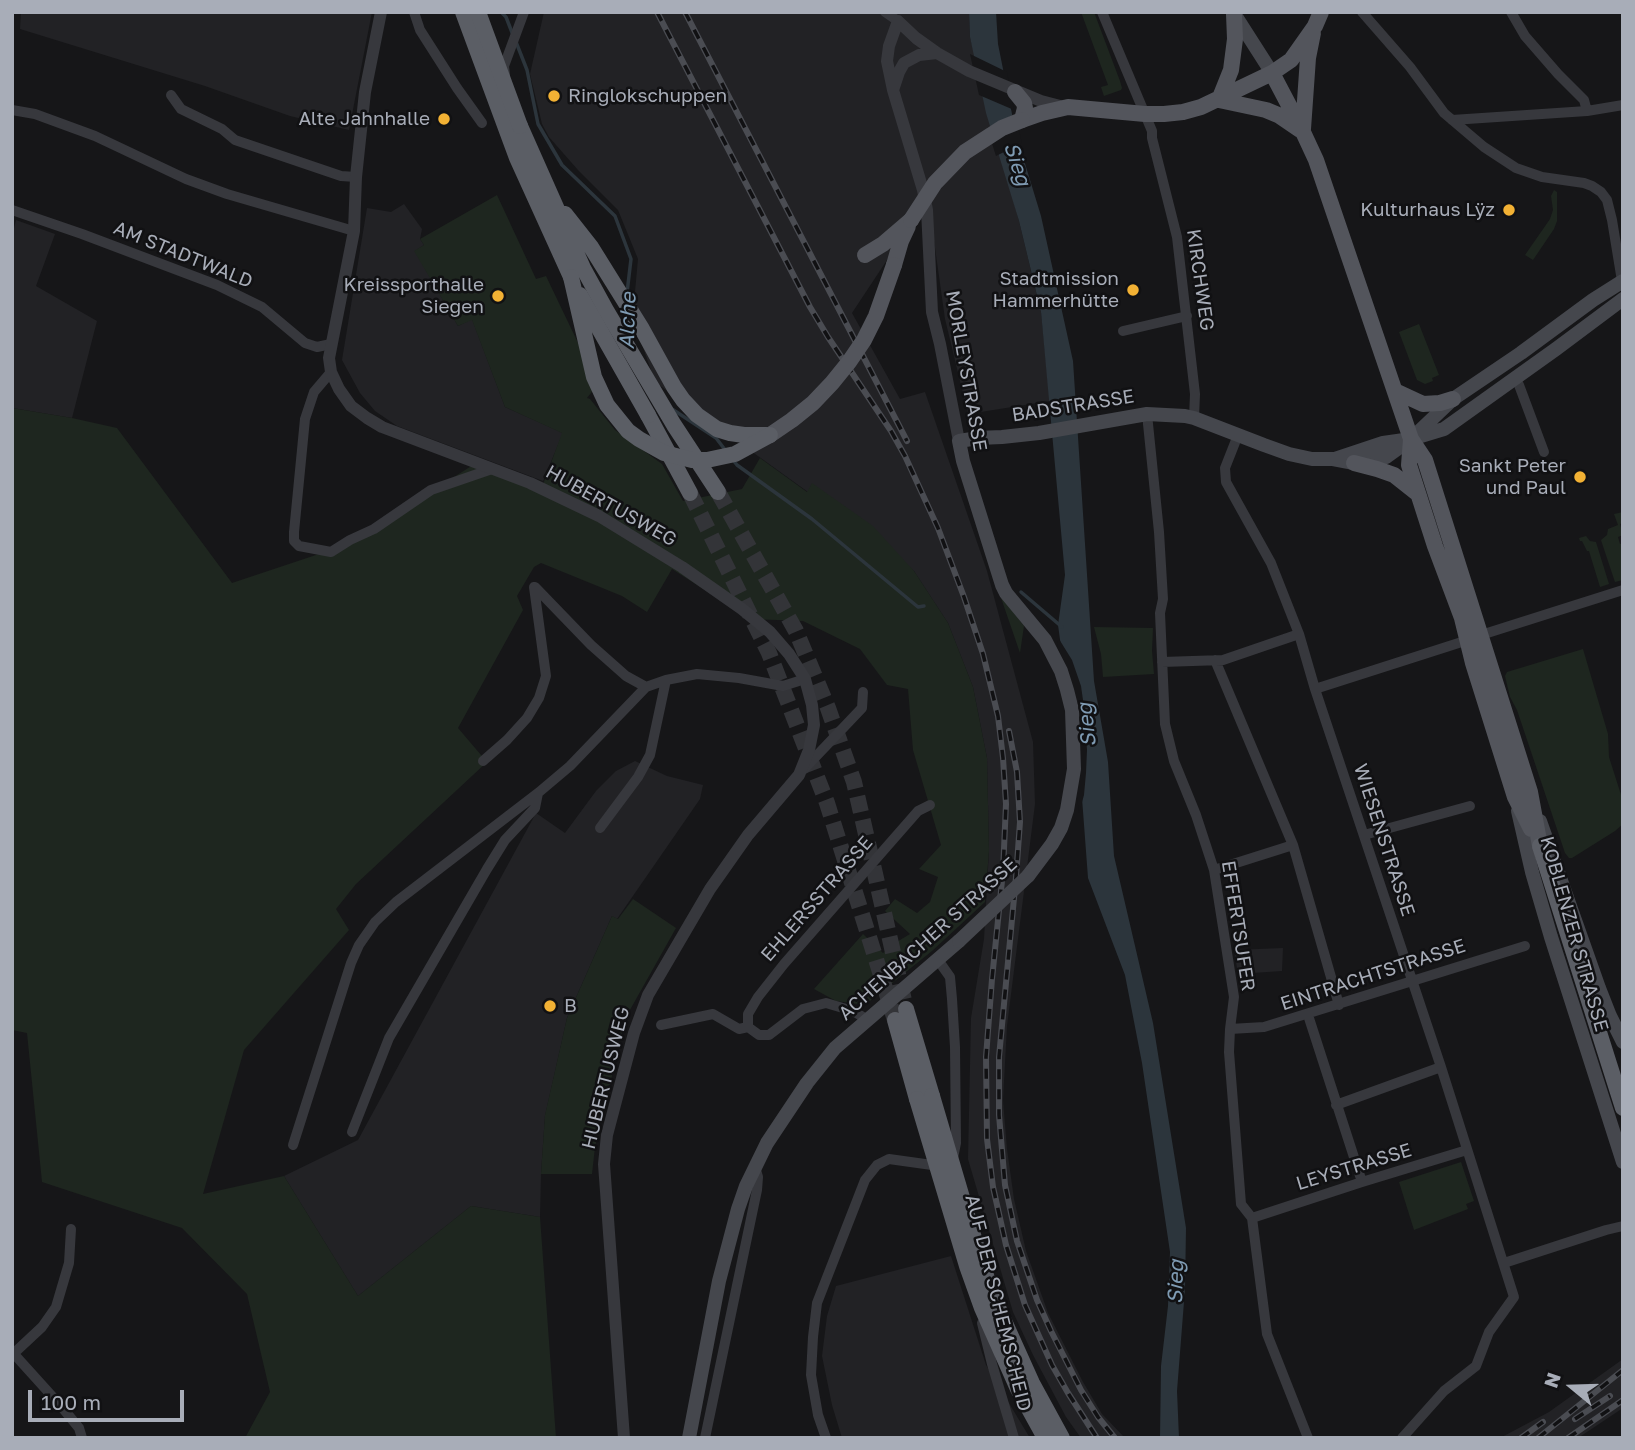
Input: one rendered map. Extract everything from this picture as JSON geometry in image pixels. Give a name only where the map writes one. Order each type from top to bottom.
[{"type":"highway","points":[[463,12],[513,149],[571,277],[690,492]]},
{"type":"highway","points":[[478,12],[520,126],[583,268],[674,425],[718,492]]},
{"type":"highway","points":[[550,196],[591,247],[617,286],[683,400],[697,415],[718,429],[730,433],[770,435]]},
{"type":"highway","points":[[571,277],[594,377],[607,405],[628,431],[664,453],[692,460],[735,454],[770,435]]},
{"type":"highway","points":[[1540,846],[1623,1108]]},
{"type":"highway","points":[[900,1015],[925,1097],[996,1303],[1032,1383],[1062,1438]]},
{"type":"highway","points":[[925,1097],[967,1266],[982,1308],[1018,1389],[1045,1438]]},
{"type":"main road","points":[[1219,100],[1231,70],[1235,39],[1234,13]]},
{"type":"main road","name":"KOBLENZER STRASSE","points":[[1234,13],[1272,72],[1321,173],[1410,439],[1425,460],[1475,637],[1540,846]]},
{"type":"main road","points":[[770,435],[813,403],[856,351],[876,316],[901,240],[911,220],[934,183],[965,152],[1002,128],[1042,113],[1068,107],[1164,114],[1183,112],[1219,100],[1291,60],[1318,19]]},
{"type":"main road","points":[[1303,132],[1308,58],[1318,19]]},
{"type":"main road","points":[[1015,92],[1024,103],[1025,113],[1022,120]]},
{"type":"main road","points":[[1219,100],[1266,110],[1303,132]]},
{"type":"main road","points":[[865,255],[883,244],[911,220]]},
{"type":"main road","points":[[1354,463],[1386,457],[1453,399],[1623,282]]},
{"type":"main road","points":[[1333,459],[1383,443],[1410,439],[1444,429],[1623,299]]},
{"type":"main road","points":[[1505,364],[1515,379]]},
{"type":"main road","points":[[1395,391],[1423,404],[1453,399]]},
{"type":"main road","name":"BADSTRASSE","points":[[959,441],[1039,433],[1147,414],[1194,418]]},
{"type":"main road","points":[[1194,418],[1289,454],[1377,468],[1394,475],[1418,494]]},
{"type":"main road","name":"KOBLENZER STRASSE","points":[[1410,439],[1409,465],[1418,494],[1475,637]]},
{"type":"main road","name":"MORLEYSTRASSE","points":[[959,441],[1002,585],[1047,645]]},
{"type":"main road","name":"ACHENBACHER STRASSE","points":[[688,1438],[719,1282],[738,1209],[767,1143],[807,1083],[835,1048],[959,941],[1028,876],[1052,844],[1060,828],[1067,810],[1074,769],[1072,710],[1060,671],[1047,645]]},
{"type":"main road","name":"KOBLENZER STRASSE","points":[[1522,794],[1610,1016],[1623,1042]]},
{"type":"main road","name":"KOBLENZER STRASSE","points":[[1522,794],[1532,872],[1623,1162]]},
{"type":"street","points":[[381,12],[365,92],[356,177],[354,231],[331,344],[331,372],[314,392],[304,419],[295,541],[299,546],[331,552],[374,528],[430,490],[492,469]]},
{"type":"street","points":[[414,12],[420,30],[482,123]]},
{"type":"street","points":[[524,12],[504,66],[509,118],[593,311],[593,358]]},
{"type":"street","points":[[885,12],[896,15],[916,38],[969,71],[1041,102],[1068,107]]},
{"type":"street","name":"KIRCHWEG","points":[[1102,12],[1152,131],[1177,237],[1195,394],[1194,418]]},
{"type":"street","points":[[1362,12],[1410,67],[1439,107],[1492,153],[1516,168],[1542,177],[1584,183],[1601,192],[1612,220],[1623,282]]},
{"type":"street","points":[[1511,12],[1525,36],[1584,100],[1587,111]]},
{"type":"street","name":"MORLEYSTRASSE","points":[[896,15],[887,61],[927,210],[932,312],[959,441]]},
{"type":"street","points":[[893,90],[904,63],[919,55],[937,53]]},
{"type":"street","points":[[171,94],[181,109],[222,129],[235,141],[341,176],[356,177]]},
{"type":"street","points":[[1452,120],[1587,111],[1623,105]]},
{"type":"street","points":[[12,110],[35,114],[95,136],[186,179],[227,194],[354,231]]},
{"type":"street","name":"AM STADTWALD","points":[[12,211],[82,234],[217,285],[262,307],[305,343],[317,347],[331,344]]},
{"type":"street","points":[[1123,331],[1186,316]]},
{"type":"street","name":"HUBERTUSWEG","points":[[331,372],[351,405],[367,418],[383,427],[530,483],[599,516],[682,567],[757,620],[789,654],[805,679],[814,725],[809,750],[799,775]]},
{"type":"street","points":[[1515,379],[1544,452]]},
{"type":"street","name":"EFFERTSUFER","points":[[1147,414],[1160,546],[1165,724],[1174,761],[1196,815],[1213,870],[1234,997],[1229,1052],[1241,1205],[1252,1218],[1267,1334],[1308,1438]]},
{"type":"street","name":"WIESENSTRASSE","points":[[1238,435],[1225,468],[1226,482],[1270,562],[1299,634],[1514,1297],[1489,1332],[1476,1366],[1444,1391],[1402,1438]]},
{"type":"street","points":[[483,761],[527,719],[539,698],[546,676],[534,587],[591,645],[626,676],[646,687]]},
{"type":"street","points":[[1315,689],[1623,590]]},
{"type":"street","points":[[1162,662],[1223,660],[1299,634]]},
{"type":"street","points":[[1215,660],[1293,845],[1339,1005]]},
{"type":"street","points":[[293,1145],[351,963],[359,945],[375,922],[396,902],[538,793],[570,765],[646,687],[697,674],[783,686],[805,679]]},
{"type":"street","points":[[600,828],[638,777],[650,755],[666,680]]},
{"type":"street","name":"HUBERTUSWEG","points":[[624,1438],[604,1164],[607,1135],[634,1033],[648,995],[710,889],[748,835],[799,775],[862,708],[863,692]]},
{"type":"street","points":[[352,1132],[389,1038],[505,840],[535,808],[538,793]]},
{"type":"street","name":"EHLERSSTRASSE","points":[[748,1027],[748,1014],[784,964],[918,811],[929,805]]},
{"type":"street","points":[[1364,835],[1470,806]]},
{"type":"street","points":[[1213,870],[1293,845]]},
{"type":"street","name":"EINTRACHTSTRASSE","points":[[1230,1029],[1265,1027],[1308,1015],[1525,946]]},
{"type":"street","points":[[826,1438],[818,1415],[811,1375],[817,1303],[865,1180],[877,1165],[889,1159],[932,1165],[950,1176],[956,1143],[955,1047],[950,977],[937,960]]},
{"type":"street","points":[[661,1025],[713,1014],[738,1029],[748,1027],[760,1035],[769,1035],[803,1009],[826,1003],[853,1011],[868,1020]]},
{"type":"street","points":[[1308,1015],[1362,1182]]},
{"type":"street","points":[[1336,1105],[1441,1067]]},
{"type":"street","name":"LEYSTRASSE","points":[[1252,1218],[1467,1150]]},
{"type":"street","name":"ACHENBACHER STRASSE","points":[[705,1438],[757,1190],[758,1177],[755,1167]]},
{"type":"street","name":"AUF DER SCHEMSCHEID","points":[[950,1176],[992,1364],[1014,1438]]},
{"type":"street","points":[[1504,1263],[1623,1226]]},
{"type":"street","points":[[71,1229],[69,1263],[56,1307],[41,1327],[13,1354],[61,1406],[79,1428],[82,1438]]},
{"type":"shaded area","points":[[21,12],[372,12],[349,130],[290,116],[205,86],[20,29]]},
{"type":"shaded area","points":[[544,12],[969,12],[970,37],[1041,312],[1050,401],[968,414],[945,319],[928,198],[852,313],[900,399],[925,392],[987,571],[1033,742],[1035,804],[1007,1026],[1003,1100],[1007,1149],[1014,1199],[1026,1251],[1048,1313],[1102,1414],[1125,1438],[1081,1438],[1066,1417],[1013,1312],[968,1159],[971,1018],[984,939],[989,851],[987,758],[973,687],[948,623],[914,571],[812,484],[808,492],[655,382],[636,327],[638,259],[618,210],[578,170],[549,137],[542,124],[530,74]]},
{"type":"shaded area","points":[[1081,12],[1094,12],[1121,90],[1104,96],[1101,87],[1108,85]]},
{"type":"shaded area","points":[[1554,190],[1557,192],[1557,221],[1533,260],[1525,255],[1550,219],[1553,210],[1551,196]]},
{"type":"shaded area","points":[[497,195],[536,279],[546,276],[580,347],[594,389],[587,398],[615,430],[662,464],[683,501],[742,489],[760,458],[807,492],[812,483],[873,526],[914,571],[948,623],[973,687],[987,758],[989,851],[985,902],[932,951],[865,1005],[836,1001],[814,989],[863,934],[883,953],[910,934],[885,911],[895,899],[917,913],[930,902],[938,877],[919,869],[941,845],[913,750],[908,689],[887,685],[860,649],[803,621],[750,619],[672,569],[647,612],[622,596],[541,563],[534,567],[517,596],[523,610],[458,728],[487,762],[356,884],[336,909],[349,930],[244,1050],[203,1194],[284,1176],[358,1296],[471,1206],[540,1217],[556,1438],[245,1438],[270,1392],[247,1294],[182,1228],[42,1182],[27,1033],[12,1030],[12,408],[117,428],[232,583],[346,545],[473,465],[541,490],[562,433],[505,407],[472,320],[458,326],[414,251],[424,245],[420,239]]},
{"type":"shaded area","points":[[404,204],[422,229],[420,239],[424,245],[415,251],[458,326],[472,319],[505,407],[563,433],[543,481],[397,426],[375,411],[360,393],[342,360],[367,208],[391,212]]},
{"type":"shaded area","points":[[16,220],[55,234],[36,286],[97,321],[72,418],[12,408],[12,236]]},
{"type":"shaded area","points":[[1419,324],[1439,375],[1425,384],[1417,380],[1399,332]]},
{"type":"shaded area","points":[[1623,512],[1623,523],[1620,524],[1623,535],[1618,537],[1620,544],[1623,543],[1623,580],[1615,582],[1601,540],[1607,535],[1608,529],[1618,525],[1614,514]]},
{"type":"shaded area","points":[[1586,536],[1590,541],[1596,542],[1609,584],[1600,587],[1589,551],[1579,538]]},
{"type":"shaded area","points":[[1000,595],[1024,626],[1020,653]]},
{"type":"shaded area","points":[[1094,627],[1153,628],[1154,674],[1103,677],[1101,654]]},
{"type":"shaded area","points":[[1583,649],[1608,734],[1609,757],[1623,801],[1623,824],[1569,858],[1510,697],[1505,676],[1507,672]]},
{"type":"shaded area","points":[[635,761],[667,776],[703,785],[700,799],[617,919],[612,916],[567,1018],[545,1116],[540,1217],[471,1206],[358,1296],[284,1176],[358,1140],[536,813],[565,833],[596,791],[616,771]]},
{"type":"shaded area","points":[[633,899],[676,928],[626,1017],[595,1147],[592,1174],[541,1174],[545,1115],[567,1018],[612,916],[618,919]]},
{"type":"shaded area","points":[[1283,948],[1282,971],[1238,974],[1234,950]]},
{"type":"shaded area","points":[[1461,1162],[1474,1201],[1466,1204],[1468,1209],[1414,1230],[1399,1182]]},
{"type":"shaded area","points":[[951,1256],[986,1365],[1030,1438],[842,1438],[822,1356],[827,1316],[836,1286]]},
{"type":"shaded area","points":[[1623,1359],[1623,1408],[1578,1438],[1500,1438],[1549,1412]]},
{"type":"water","name":"Sieg","points":[[969,12],[996,12],[998,44],[1016,134],[1041,216],[1073,361],[1094,681],[1108,762],[1114,856],[1153,1023],[1186,1228],[1185,1289],[1177,1391],[1179,1438],[1160,1438],[1161,1366],[1168,1306],[1170,1252],[1142,1063],[1125,975],[1088,878],[1082,798],[1058,625],[1065,575],[1041,312],[1019,221],[986,113],[970,37]]},
{"type":"pier","points":[[970,54],[1007,72],[1014,110],[979,95]]},
{"type":"pier","points":[[1015,114],[1022,143],[996,156],[987,128]]},
{"type":"pier","points":[[1059,639],[1072,660],[1081,686],[1084,707],[1086,773],[1079,813],[1057,641]]},
{"type":"waterway","name":"Alche","points":[[501,12],[506,17],[513,35]]},
{"type":"waterway","name":"Alche","points":[[516,42],[527,70],[538,124],[562,165],[615,216],[631,259],[627,293]]},
{"type":"waterway","name":"Alche","points":[[626,314],[626,331]]},
{"type":"waterway","name":"Alche","points":[[672,409],[716,438],[726,451]]},
{"type":"waterway","name":"Alche","points":[[733,460],[812,519],[918,607],[924,606]]},
{"type":"waterway","name":"Alche","points":[[1021,592],[1062,627]]},
{"type":"tunnel","points":[[718,492],[796,631],[828,708],[854,782],[906,1009]]},
{"type":"tunnel","points":[[690,493],[769,653],[827,803],[895,1020]]},
{"type":"railway","points":[[657,12],[810,307],[905,456],[938,528],[983,654],[998,716],[1006,804],[1003,871],[986,1057],[987,1139],[993,1187],[1006,1245],[1025,1305],[1052,1365],[1097,1438]]},
{"type":"railway","points":[[685,12],[907,441]]},
{"type":"railway","points":[[1009,731],[1017,772],[1020,822],[999,1057],[999,1115],[1005,1185],[1017,1241],[1037,1300],[1081,1390],[1115,1438]]},
{"type":"railway","points":[[1538,1438],[1623,1370]]},
{"type":"railway","points":[[1575,1419],[1610,1396]]},
{"type":"railway","points":[[1568,1438],[1623,1400]]},
{"type":"railway","points":[[1521,1438],[1543,1422]]},
{"type":"place","name":"Ringlokschuppen","points":[[554,96]]},
{"type":"place","name":"Alte Jahnhalle","points":[[444,119]]},
{"type":"place","name":"Kulturhaus Lÿz","points":[[1509,210]]},
{"type":"place","name":"Stadtmission Hammerhütte","points":[[1133,290]]},
{"type":"place","name":"Kreissporthalle Siegen","points":[[498,296]]},
{"type":"place","name":"Sankt Peter und Paul","points":[[1580,477]]},
{"type":"place","name":"B","points":[[550,1006]]}]
